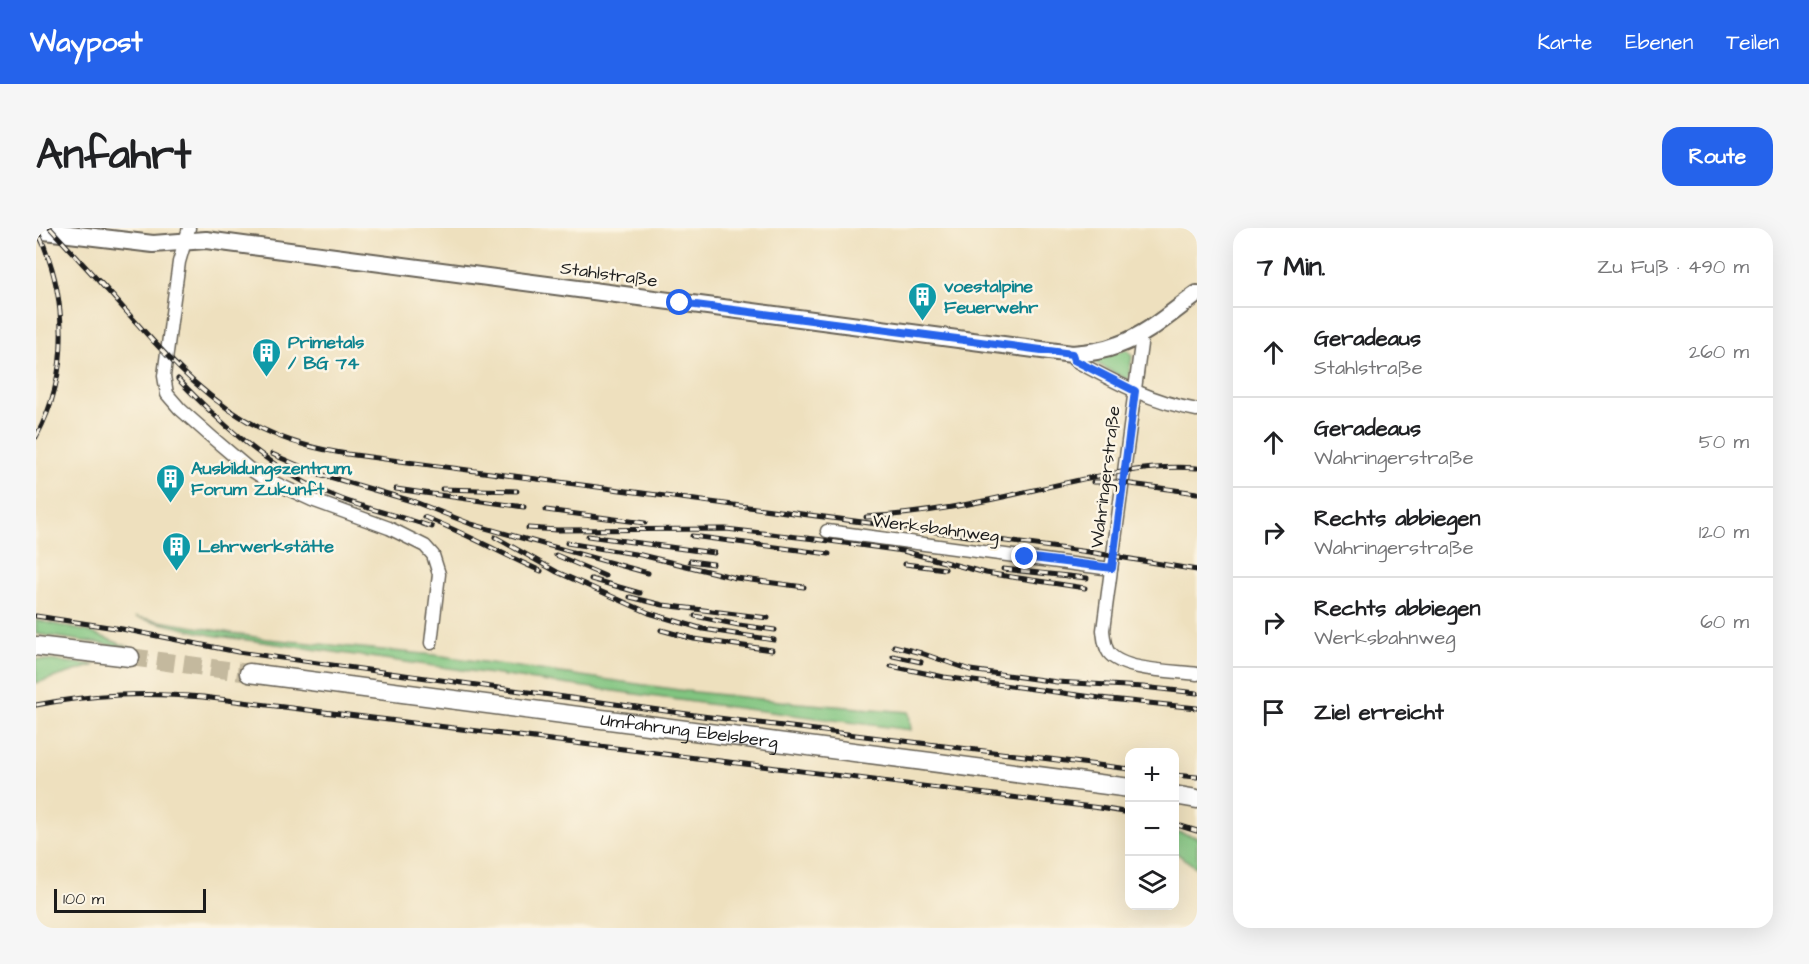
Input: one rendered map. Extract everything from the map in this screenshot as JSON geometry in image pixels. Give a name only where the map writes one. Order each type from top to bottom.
[{"type":"main road","points":[[36,646],[130,657]]},
{"type":"main road","name":"Umfahrung Ebelsberg","points":[[249,673],[1125,787]]},
{"type":"main road","points":[[1179,796],[1197,799]]},
{"type":"street","name":"Stahlstraße","points":[[36,230],[153,244],[187,235],[206,240],[1072,354],[1106,349],[1137,336],[1197,294]]},
{"type":"street","points":[[187,235],[179,262],[164,376],[167,394],[180,409],[233,456],[262,477],[312,500],[389,528],[425,546],[433,555],[439,574],[431,643]]},
{"type":"street","name":"Wahringerstraße","points":[[1137,336],[1141,344],[1103,630],[1104,640],[1110,655],[1126,664],[1197,674]]},
{"type":"street","name":"Wahringerstraße","points":[[1072,354],[1074,360],[1135,391],[1161,402],[1197,410]]},
{"type":"street","name":"Werksbahnweg","points":[[827,531],[1112,568]]},
{"type":"green space","points":[[1128,350],[1132,357],[1128,380],[1092,361],[1093,358]]},
{"type":"green space","points":[[135,617],[267,639],[435,655],[686,691],[909,712],[911,730],[211,635]]},
{"type":"green space","points":[[36,620],[90,632],[131,648],[36,634]]},
{"type":"green space","points":[[36,659],[95,665],[36,683]]},
{"type":"green space","points":[[1179,832],[1197,837],[1197,868],[1179,855]]},
{"type":"tunnel","points":[[130,657],[249,673]]},
{"type":"railway","points":[[36,228],[47,253],[54,279],[61,332],[60,360],[55,386],[36,437]]},
{"type":"railway","points":[[50,228],[105,288]]},
{"type":"railway","points":[[100,282],[159,348],[202,389],[225,407],[249,422],[285,439],[311,447],[347,454],[1089,552],[1197,570]]},
{"type":"railway","points":[[178,379],[252,448],[294,476],[350,502],[432,527]]},
{"type":"railway","points":[[272,454],[313,472],[415,502],[471,524],[648,573]]},
{"type":"railway","points":[[866,517],[950,507],[1135,470],[1197,468]]},
{"type":"railway","points":[[1093,482],[1116,482],[1197,493]]},
{"type":"railway","points":[[396,489],[524,507]]},
{"type":"railway","points":[[442,489],[517,491]]},
{"type":"railway","points":[[546,510],[645,523]]},
{"type":"railway","points":[[424,517],[541,571]]},
{"type":"railway","points":[[528,528],[557,530],[726,529],[903,551],[986,573],[1085,588]]},
{"type":"railway","points":[[588,536],[714,553]]},
{"type":"railway","points":[[692,536],[829,554]]},
{"type":"railway","points":[[495,537],[557,572],[649,613],[703,629],[774,640]]},
{"type":"railway","points":[[567,543],[641,555],[736,578],[804,587]]},
{"type":"railway","points":[[556,555],[605,576]]},
{"type":"railway","points":[[690,561],[713,564]]},
{"type":"railway","points":[[905,564],[945,569]]},
{"type":"railway","points":[[1003,569],[1087,578]]},
{"type":"railway","points":[[591,579],[640,593]]},
{"type":"railway","points":[[630,597],[663,605],[768,618]]},
{"type":"railway","points":[[36,616],[122,629],[238,652],[702,716],[1125,768]]},
{"type":"railway","points":[[695,616],[775,630]]},
{"type":"railway","points":[[661,630],[694,639],[772,650]]},
{"type":"railway","points":[[894,646],[970,670],[1057,682],[1197,693]]},
{"type":"railway","points":[[893,656],[921,662]]},
{"type":"railway","points":[[891,666],[944,677],[1100,698],[1197,708]]},
{"type":"railway","points":[[36,705],[78,698],[119,695],[203,697],[1125,812]]},
{"type":"railway","points":[[1179,775],[1197,777]]},
{"type":"railway","points":[[1179,826],[1197,831]]},
{"type":"place","name":"voestalpine Feuerwehr","points":[[923,322]]},
{"type":"place","name":"Primetals / BG 74","points":[[267,378]]},
{"type":"place","name":"Ausbildungszentrum, Forum Zukunft","points":[[170,504]]},
{"type":"place","name":"Lehrwerkstätte","points":[[177,572]]},
{"type":"route","points":[[680,303],[1072,354],[1074,360],[1135,391],[1112,568],[1025,557]]}]
